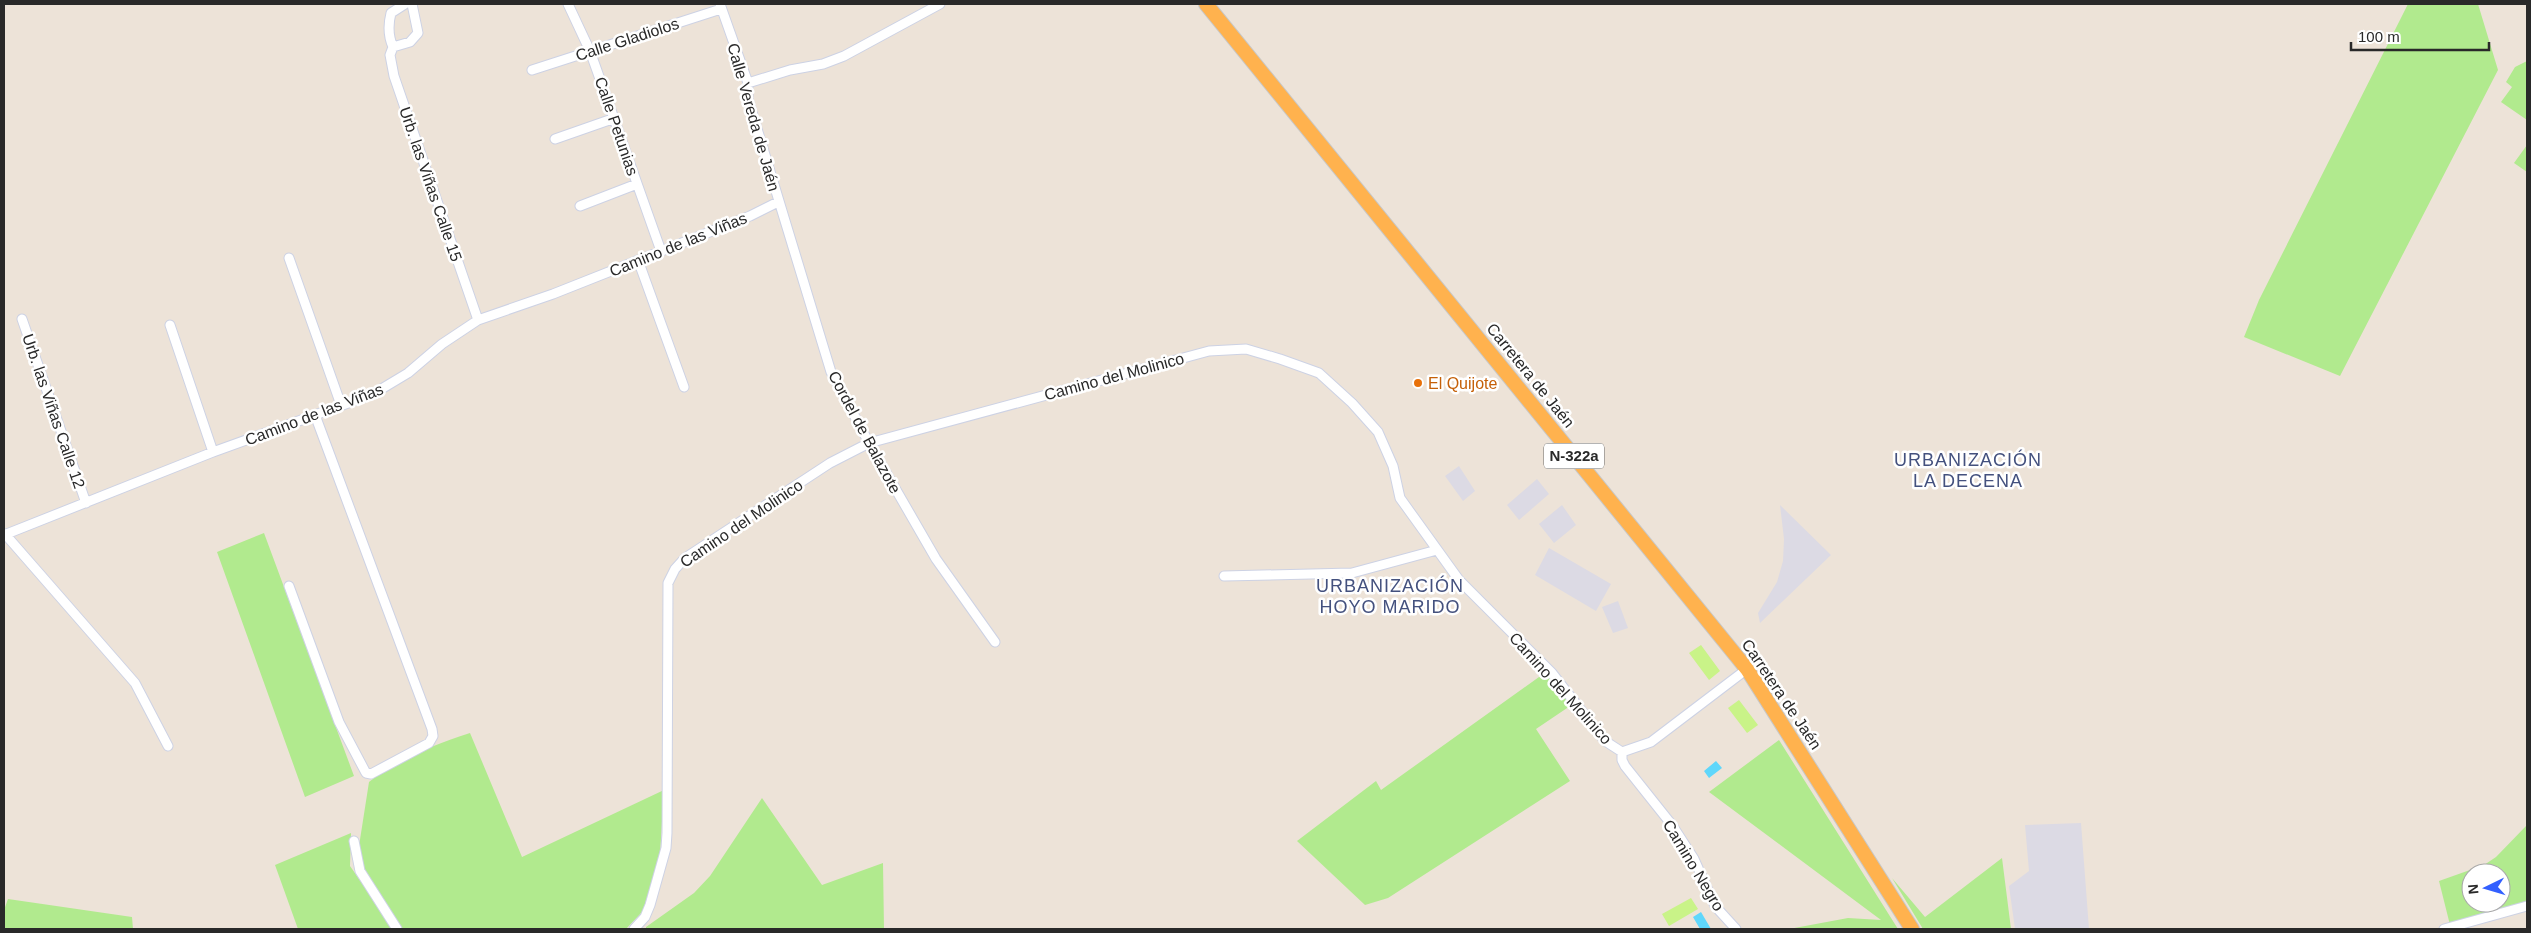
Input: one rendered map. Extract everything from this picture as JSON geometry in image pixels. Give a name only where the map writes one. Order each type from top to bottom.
[{"type":"highway","name":"Carretera de Jaén","points":[[1206,4],[1747,669],[1912,929]]},
{"type":"street","name":"Urb. las Viñas Calle 15","points":[[405,4],[391,13],[389,22],[390,40],[393,47],[390,55],[394,76],[478,320]]},
{"type":"street","points":[[393,47],[410,42],[418,33],[412,4]]},
{"type":"street","name":"Calle Petunias","points":[[568,4],[590,51],[660,251]]},
{"type":"street","points":[[748,82],[790,70],[823,64],[844,56],[924,8],[940,4]]},
{"type":"street","name":"Calle Gladiolos","points":[[532,70],[721,6]]},
{"type":"street","name":"Calle Vereda de Jaén","points":[[721,6],[748,82],[748,99],[778,202]]},
{"type":"street","points":[[555,139],[614,118]]},
{"type":"street","points":[[580,206],[637,184]]},
{"type":"street","name":"Camino de las Viñas","points":[[4,534],[213,452],[373,394],[408,373],[442,344],[478,320],[553,294],[750,216],[778,202]]},
{"type":"street","name":"Cordel de Balazote","points":[[778,202],[831,372],[869,443],[936,558],[995,642]]},
{"type":"street","points":[[289,258],[340,405]]},
{"type":"street","points":[[638,260],[684,387]]},
{"type":"street","name":"Urb. las Viñas Calle 12","points":[[22,319],[86,503]]},
{"type":"street","points":[[170,325],[213,452]]},
{"type":"street","name":"Camino del Molinico","points":[[634,929],[645,917],[650,905],[666,848],[668,583],[675,569],[685,558],[813,474],[869,443],[1209,351],[1246,349],[1280,358],[1319,373],[1352,403],[1378,432],[1393,466],[1400,498],[1459,580],[1552,673],[1605,741],[1622,752],[1651,742],[1747,669]]},
{"type":"street","points":[[289,586],[339,722],[366,773],[372,774],[429,743],[433,736],[432,729],[315,415]]},
{"type":"street","points":[[4,534],[136,683],[168,746]]},
{"type":"street","points":[[1224,576],[1352,573],[1438,550]]},
{"type":"street","name":"Camino Negro","points":[[1622,752],[1622,760],[1625,766],[1672,825],[1694,859],[1715,906],[1736,929]]},
{"type":"street","points":[[354,841],[360,870],[397,929]]},
{"type":"street","points":[[2444,929],[2527,906]]},
{"type":"shaded area","points":[[1459,466],[1475,491],[1463,501],[1445,476]]},
{"type":"shaded area","points":[[1537,479],[1549,494],[1519,520],[1507,505]]},
{"type":"shaded area","points":[[1562,505],[1576,525],[1554,543],[1539,524]]},
{"type":"shaded area","points":[[1780,505],[1831,555],[1760,623],[1758,613],[1777,582],[1783,561],[1784,539]]},
{"type":"shaded area","points":[[1549,548],[1611,584],[1596,611],[1535,575]]},
{"type":"shaded area","points":[[1618,601],[1628,628],[1613,633],[1602,607]]},
{"type":"shaded area","points":[[2081,823],[2089,929],[2015,929],[2009,886],[2029,871],[2025,825]]},
{"type":"green space","points":[[2408,4],[2478,4],[2498,70],[2340,376],[2244,337],[2259,300]]},
{"type":"green space","points":[[2527,61],[2527,120],[2501,102],[2512,87],[2506,82],[2515,67]]},
{"type":"green space","points":[[2527,145],[2527,172],[2514,163]]},
{"type":"green space","points":[[264,533],[354,776],[305,797],[217,552]]},
{"type":"green space","points":[[1701,645],[1720,671],[1709,680],[1689,653]]},
{"type":"green space","points":[[1546,672],[1573,704],[1536,729],[1570,781],[1388,898],[1365,905],[1297,841],[1376,781],[1381,790]]},
{"type":"green space","points":[[1739,700],[1758,725],[1747,733],[1728,708]]},
{"type":"green space","points":[[470,733],[522,857],[664,790],[660,854],[643,911],[626,929],[403,929],[365,874],[359,846],[369,782],[404,759]]},
{"type":"green space","points":[[1779,740],[1898,929],[1789,929],[1848,918],[1881,920],[1709,792]]},
{"type":"green space","points":[[762,798],[822,885],[883,863],[884,929],[646,929],[646,927],[694,893],[710,876]]},
{"type":"green space","points":[[2527,825],[2527,902],[2511,907],[2511,863],[2487,863],[2496,857]]},
{"type":"green space","points":[[351,833],[350,866],[394,929],[298,929],[275,865]]},
{"type":"green space","points":[[2002,858],[2011,929],[1923,929],[1892,878],[1925,917]]},
{"type":"green space","points":[[2461,873],[2461,913],[2490,913],[2450,925],[2439,881]]},
{"type":"green space","points":[[1691,898],[1698,909],[1669,926],[1662,914]]},
{"type":"green space","points":[[8,899],[132,917],[133,929],[4,929],[4,910]]},
{"type":"water","points":[[1716,761],[1722,768],[1709,778],[1704,771]]},
{"type":"water","points":[[1701,912],[1711,929],[1700,929],[1693,917]]},
{"type":"place","name":"El Quijote","points":[[1418,383]]},
{"type":"district","name":"URBANIZACIÓN LA DECENA","points":[[1968,470]]},
{"type":"district","name":"URBANIZACIÓN HOYO MARIDO","points":[[1390,596]]}]
